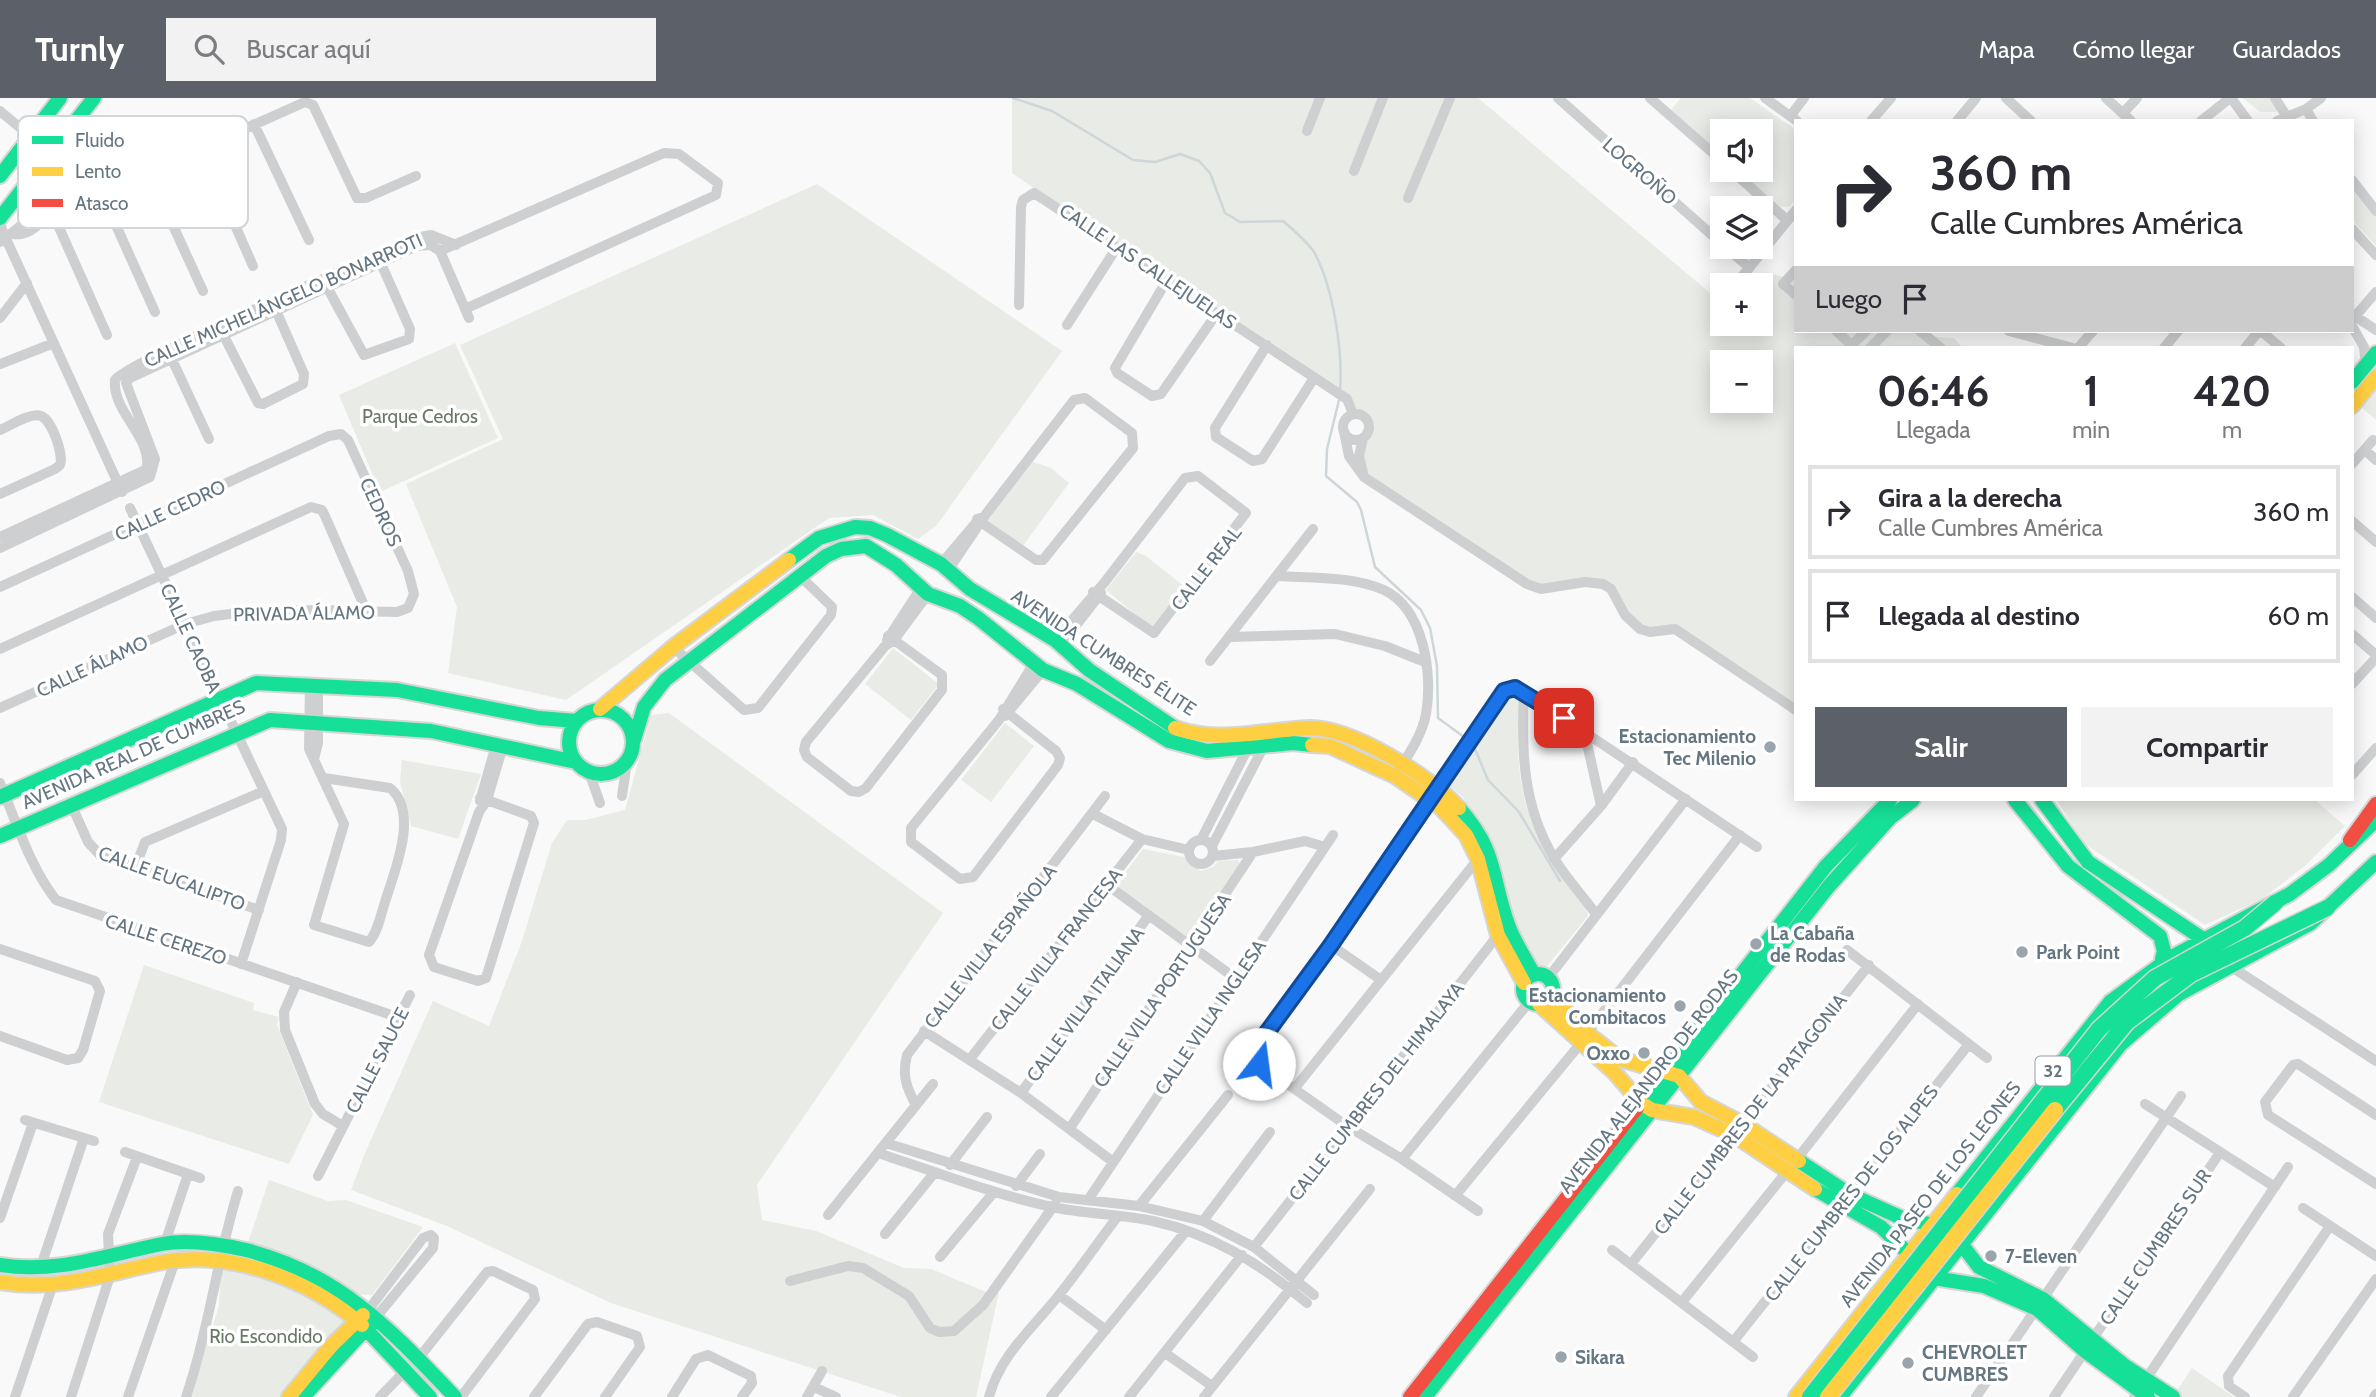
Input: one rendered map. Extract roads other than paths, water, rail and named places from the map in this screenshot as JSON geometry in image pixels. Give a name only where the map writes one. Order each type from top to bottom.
[{"type":"street","points":[[46,116],[60,98]]},
{"type":"street","points":[[80,116],[94,98]]},
{"type":"street","points":[[1307,131],[1320,98]]},
{"type":"street","points":[[1354,171],[1383,98]]},
{"type":"street","points":[[1408,198],[1450,98]]},
{"type":"street","name":"LOGROÑO","points":[[1558,98],[1710,233]]},
{"type":"street","points":[[1650,98],[1710,150]]},
{"type":"street","points":[[1765,98],[1794,118],[1804,98]]},
{"type":"street","points":[[1873,119],[1891,98]]},
{"type":"street","points":[[1959,119],[1976,98]]},
{"type":"street","points":[[2006,98],[2028,119]]},
{"type":"street","points":[[2106,98],[2127,117],[2137,98]]},
{"type":"street","points":[[2204,119],[2231,98],[2247,119]]},
{"type":"street","points":[[2275,98],[2282,119],[2306,109],[2321,98]]},
{"type":"street","points":[[248,127],[309,103],[357,198],[366,198],[416,176]]},
{"type":"street","points":[[2306,109],[2312,119]]},
{"type":"street","points":[[0,111],[18,126]]},
{"type":"street","points":[[254,124],[309,240]]},
{"type":"street","points":[[0,176],[18,152]]},
{"type":"street","points":[[664,153],[679,154],[718,183],[716,195],[467,314],[440,251],[456,245],[664,153]]},
{"type":"street","points":[[1744,182],[1787,220]]},
{"type":"street","points":[[2354,183],[2376,211]]},
{"type":"street","name":"CALLE LAS CALLEJUELAS","points":[[1019,305],[1021,207],[1029,194],[1041,195],[1347,400],[1353,414]]},
{"type":"street","points":[[18,195],[0,218],[6,238],[122,492]]},
{"type":"street","points":[[1744,273],[1794,212]]},
{"type":"street","points":[[54,228],[107,335]]},
{"type":"street","points":[[117,228],[155,312]]},
{"type":"street","points":[[174,228],[203,291]]},
{"type":"street","points":[[236,228],[253,266]]},
{"type":"street","points":[[2354,231],[2376,255]]},
{"type":"street","name":"CALLE MICHELÁNGELO BONARROTI","points":[[114,380],[124,370],[224,336],[275,307],[327,288],[423,235],[438,237],[456,245]]},
{"type":"street","name":"CALLE MICHELÁNGELO BONARROTI","points":[[126,383],[170,354],[379,260],[417,246],[431,245],[440,251]]},
{"type":"street","points":[[1067,325],[1117,247]]},
{"type":"street","name":"LOGROÑO","points":[[1740,259],[1749,267]]},
{"type":"street","points":[[327,288],[364,355],[409,339],[410,329],[379,260]]},
{"type":"street","points":[[1794,272],[1783,284],[1794,293]]},
{"type":"street","points":[[1167,280],[1115,368],[1116,373],[1157,396],[1161,394],[1217,313]]},
{"type":"street","points":[[0,318],[27,283]]},
{"type":"street","points":[[2354,318],[2376,292]]},
{"type":"street","points":[[224,336],[258,403],[263,404],[303,384],[305,378],[275,307]]},
{"type":"street","points":[[2354,319],[2376,330]]},
{"type":"street","points":[[2354,322],[2371,372]]},
{"type":"street","points":[[1838,333],[1850,346],[1864,333]]},
{"type":"street","points":[[1872,346],[1885,333]]},
{"type":"street","points":[[1922,333],[1935,346]]},
{"type":"street","points":[[2018,333],[2068,346]]},
{"type":"street","points":[[2078,346],[2091,333]]},
{"type":"street","points":[[2262,333],[2279,346]]},
{"type":"street","points":[[0,364],[54,343]]},
{"type":"street","points":[[1267,345],[1214,433],[1216,437],[1253,461],[1262,459],[1314,377]]},
{"type":"street","points":[[2354,402],[2371,372],[2376,353]]},
{"type":"street","points":[[170,354],[209,439]]},
{"type":"street","points":[[2354,381],[2371,372]]},
{"type":"street","points":[[0,548],[150,477],[153,452],[126,383],[114,380],[116,393],[151,468]]},
{"type":"street","points":[[944,567],[1074,400],[1085,398],[1132,433],[1133,448],[1048,557],[1037,560],[982,519]]},
{"type":"street","points":[[1364,477],[1359,456],[1363,438],[1369,432],[1369,423],[1364,416],[1353,414],[1345,419],[1344,432],[1349,456],[1364,477],[1527,584],[1550,589],[1585,582],[1604,584],[1611,589],[1630,621],[1640,629],[1650,632],[1675,629],[1794,709]]},
{"type":"street","points":[[0,430],[34,416],[41,416],[47,420],[63,454],[60,465],[0,494]]},
{"type":"street","points":[[1344,432],[1350,439],[1363,438]]},
{"type":"street","name":"CALLE CEDRO","points":[[0,587],[329,436],[341,434]]},
{"type":"street","name":"CEDROS","points":[[341,434],[348,440],[403,559],[414,594]]},
{"type":"street","points":[[2354,462],[2373,440]]},
{"type":"street","points":[[2365,450],[2376,460]]},
{"type":"street","points":[[0,537],[117,481],[151,468]]},
{"type":"street","name":"CALLE REAL","points":[[1058,643],[1185,478],[1198,476],[1247,513],[1154,633],[1096,594]]},
{"type":"street","points":[[0,649],[311,507],[317,508],[325,516],[366,610]]},
{"type":"street","name":"CALLE CAOBA","points":[[130,508],[279,821],[281,840],[241,964]]},
{"type":"street","points":[[2354,523],[2376,542]]},
{"type":"street","points":[[600,709],[673,648],[819,538],[846,529],[870,528],[866,546],[841,549],[800,576],[665,680],[647,700],[639,715],[622,796]]},
{"type":"street","name":"AVENIDA CUMBRES ÉLITE","points":[[870,528],[944,567],[992,604],[1058,643],[1139,713]]},
{"type":"street","points":[[1210,661],[1313,529]]},
{"type":"street","name":"AVENIDA CUMBRES ÉLITE","points":[[866,546],[925,589],[960,606],[1040,666],[1139,713],[1191,733],[1258,742],[1311,728],[1331,731],[1400,769],[1466,814],[1478,829],[1490,852],[1509,927],[1535,978]]},
{"type":"street","points":[[889,641],[942,676],[943,690],[866,788],[859,792],[851,791],[807,757],[804,750],[806,742],[889,641],[925,589],[920,565],[944,567]]},
{"type":"street","points":[[925,589],[953,588],[944,567]]},
{"type":"street","points":[[673,648],[744,710],[758,708],[831,615],[832,607],[829,601],[800,576]]},
{"type":"street","points":[[1278,576],[1363,584],[1384,591],[1402,603],[1416,624],[1425,662],[1426,715],[1400,769]]},
{"type":"street","name":"PRIVADA ÁLAMO","points":[[185,624],[246,612],[403,611],[408,608],[414,594]]},
{"type":"street","points":[[2354,599],[2376,618]]},
{"type":"street","name":"CALLE ÁLAMO","points":[[0,708],[185,624]]},
{"type":"street","points":[[1231,637],[1335,634],[1385,646],[1425,662]]},
{"type":"street","points":[[2354,636],[2376,657],[2354,682]]},
{"type":"street","points":[[1033,642],[1058,643],[1066,666],[1040,666],[1033,642]]},
{"type":"street","points":[[1006,711],[1056,751],[1060,758],[1058,765],[973,877],[960,879],[911,842],[911,828],[1040,666]]},
{"type":"street","name":"AVENIDA REAL DE CUMBRES","points":[[2,791],[219,696],[256,683],[314,684],[410,692],[539,718],[576,720]]},
{"type":"street","points":[[314,684],[314,721],[309,749],[344,824],[344,833],[314,925],[364,943],[369,942],[402,848],[402,812],[396,794],[390,788],[324,778]]},
{"type":"street","points":[[1478,1211],[1402,1159],[1347,1126],[1259,1064],[1256,1056],[1257,1046],[1331,945],[1433,793],[1509,688],[1524,692],[1584,730],[1757,847]]},
{"type":"street","points":[[1524,692],[1524,773],[1530,800],[1554,859],[1597,914]]},
{"type":"street","points":[[600,803],[569,741],[576,720],[587,712],[600,709],[613,711],[624,717],[634,740]]},
{"type":"street","name":"AVENIDA REAL DE CUMBRES","points":[[0,836],[260,721],[314,721],[431,731],[583,767]]},
{"type":"street","points":[[1584,730],[1601,806]]},
{"type":"street","points":[[1258,742],[1208,862],[1200,864],[1191,858],[1189,850],[1193,843],[1201,840],[1258,742]]},
{"type":"street","points":[[483,799],[531,816],[534,822],[486,978],[478,981],[434,967],[429,955],[500,746]]},
{"type":"street","points":[[2354,773],[2376,748]]},
{"type":"street","points":[[583,767],[610,773],[627,762]]},
{"type":"street","points":[[1554,859],[1601,806],[1633,762]]},
{"type":"street","name":"CALLE CEREZO","points":[[2,791],[48,890],[56,900],[400,1018]]},
{"type":"street","points":[[135,868],[145,842],[264,791]]},
{"type":"street","name":"AVENIDA CUMBRES ÉLITE","points":[[1433,793],[1454,819],[1478,859],[1498,935],[1535,978]]},
{"type":"street","name":"CALLE VILLA ESPAÑOLA","points":[[916,1105],[906,1086],[906,1055],[1105,796]]},
{"type":"street","points":[[1223,798],[1234,805]]},
{"type":"street","points":[[1686,799],[1597,914],[1535,978],[1524,995],[1540,1001],[1584,1038],[1646,1107],[1738,1129]]},
{"type":"street","name":"AVENIDA ALEJANDRO DE RODAS","points":[[1426,1397],[1826,866],[1889,801]]},
{"type":"street","name":"AVENIDA ALEJANDRO DE RODAS","points":[[1672,1073],[1829,886],[1889,818],[1912,801]]},
{"type":"street","points":[[2016,801],[2068,866],[2111,902],[2160,936],[2170,939],[2177,936],[2176,923]]},
{"type":"street","points":[[2043,801],[2069,840],[2116,888],[2111,902]]},
{"type":"street","name":"CALLE EUCALIPTO","points":[[71,804],[93,850],[135,868],[259,910]]},
{"type":"street","name":"AVENIDA PASEO DE LOS LEONES","points":[[2340,855],[2376,804]]},
{"type":"street","points":[[1093,814],[1142,839],[1189,850]]},
{"type":"street","name":"AVENIDA PASEO DE LOS LEONES","points":[[1796,1397],[2110,1002],[2162,959],[2275,903],[2324,870],[2376,820]]},
{"type":"street","name":"CALLE VILLA INGLESA","points":[[1088,1200],[1333,835]]},
{"type":"street","points":[[1455,1196],[1584,1038],[1740,835]]},
{"type":"street","name":"CALLE VILLA FRANCESA","points":[[970,1059],[1142,839]]},
{"type":"street","points":[[1201,840],[1212,851],[1253,852],[1305,841],[1325,847]]},
{"type":"street","name":"CALLE VILLA PORTUGUESA","points":[[1070,1128],[1253,852]]},
{"type":"street","points":[[1295,1088],[1478,859]]},
{"type":"street","name":"32","points":[[1840,1397],[2121,1044],[2179,994],[2289,937],[2327,908],[2376,862]]},
{"type":"street","points":[[1826,866],[1830,874],[1829,886]]},
{"type":"street","points":[[2098,869],[2203,939]]},
{"type":"street","points":[[1106,884],[1235,978]]},
{"type":"street","points":[[2111,902],[2125,898],[2141,904],[2146,902]]},
{"type":"street","points":[[1810,1397],[2099,1029],[2155,978],[2245,928],[2275,903]]},
{"type":"street","points":[[1828,1397],[2054,1109],[2127,1022],[2191,974],[2327,908]]},
{"type":"street","name":"CALLE VILLA ITALIANA","points":[[1021,1093],[1149,915]]},
{"type":"street","name":"CALLE CUMBRES DEL HIMALAYA","points":[[1254,1247],[1498,935]]},
{"type":"street","points":[[2160,936],[2164,951],[2162,959]]},
{"type":"street","points":[[1331,945],[1381,980]]},
{"type":"street","points":[[0,949],[95,981],[100,991],[83,1050],[78,1058],[67,1060],[0,1036]]},
{"type":"street","points":[[1847,950],[1987,1058]]},
{"type":"street","name":"CALLE CUMBRES DE LA PATAGONIA","points":[[1631,1264],[1869,965]]},
{"type":"street","points":[[2230,966],[2376,1061]]},
{"type":"street","points":[[1402,1159],[1553,986],[1535,978]]},
{"type":"street","points":[[297,982],[284,1012],[285,1030],[315,1104],[323,1114],[343,1126]]},
{"type":"street","name":"CALLE SAUCE","points":[[318,1176],[410,995]]},
{"type":"street","points":[[1682,1302],[1918,1004]]},
{"type":"street","points":[[924,1031],[1021,1093],[1112,1161]]},
{"type":"street","points":[[1584,1038],[1620,1059],[1646,1069],[1672,1073],[1701,1102],[1881,1227],[1934,1278],[1984,1286],[2040,1304]]},
{"type":"street","name":"CALLE CUMBRES DE LOS ALPES","points":[[1733,1342],[1969,1044]]},
{"type":"street","points":[[2376,1115],[2295,1064],[2267,1097],[2264,1106],[2268,1115],[2376,1184]]},
{"type":"street","points":[[828,1215],[933,1084]]},
{"type":"street","points":[[1139,1206],[1228,1095]]},
{"type":"street","points":[[1976,1397],[2181,1096]]},
{"type":"street","points":[[2146,1104],[2219,1154],[2275,1187]]},
{"type":"street","name":"AVENIDA ALEJANDRO DE RODAS","points":[[1410,1397],[1646,1107]]},
{"type":"street","points":[[950,1165],[987,1117]]},
{"type":"street","points":[[0,1218],[29,1121],[89,1140],[40,1269]]},
{"type":"street","points":[[1203,1221],[1270,1132]]},
{"type":"street","points":[[886,1143],[1056,1202],[1088,1200],[1139,1206],[1203,1221],[1254,1247],[1311,1299]]},
{"type":"street","points":[[125,1152],[200,1178]]},
{"type":"street","points":[[878,1153],[994,1192],[1056,1202],[1186,1231],[1242,1255],[1294,1285]]},
{"type":"street","points":[[1016,1186],[1040,1154]]},
{"type":"street","name":"CALLE CUMBRES SUR","points":[[2054,1397],[2219,1154]]},
{"type":"street","points":[[71,1397],[110,1276],[108,1234],[137,1157]]},
{"type":"street","points":[[2142,1391],[2288,1167]]},
{"type":"street","points":[[885,1234],[935,1172]]},
{"type":"street","points":[[165,1243],[187,1174]]},
{"type":"street","points":[[1203,1397],[1370,1189]]},
{"type":"street","points":[[186,1397],[206,1332],[220,1253],[238,1191]]},
{"type":"street","points":[[1959,1191],[1963,1208],[1973,1217],[1981,1217]]},
{"type":"street","points":[[940,1257],[994,1192]]},
{"type":"street","points":[[1846,1201],[1902,1218],[1933,1223],[1960,1244],[1979,1267],[2040,1304],[2142,1391],[2173,1397]]},
{"type":"street","points":[[790,1281],[848,1266],[863,1268],[900,1288],[909,1296],[930,1328],[946,1333],[960,1328],[972,1317],[1056,1202]]},
{"type":"street","points":[[2304,1209],[2376,1256]]},
{"type":"street","points":[[989,1397],[995,1375],[1004,1361],[1059,1295],[1118,1216]]},
{"type":"street","points":[[2245,1397],[2231,1388],[2227,1380],[2231,1370],[2330,1226]]},
{"type":"street","points":[[1051,1397],[1186,1231]]},
{"type":"street","points":[[289,1397],[331,1346],[368,1318],[423,1238],[431,1235],[435,1238],[433,1248],[368,1318],[303,1397]]},
{"type":"street","points":[[0,1265],[40,1269],[108,1258],[165,1243],[220,1253]]},
{"type":"street","points":[[1612,1250],[1753,1357]]},
{"type":"street","points":[[0,1282],[52,1287],[220,1253],[254,1252],[326,1278],[412,1365],[455,1397]]},
{"type":"street","points":[[1129,1397],[1242,1255]]},
{"type":"street","points":[[128,1397],[175,1261]]},
{"type":"street","points":[[380,1397],[412,1365],[487,1272],[493,1271],[533,1290],[535,1299],[461,1397]]},
{"type":"street","points":[[1888,1279],[1897,1279],[1910,1289],[1913,1295],[1912,1306]]},
{"type":"street","points":[[2292,1397],[2376,1279]]},
{"type":"street","points":[[15,1397],[52,1287]]},
{"type":"street","points":[[1059,1295],[1106,1330]]},
{"type":"street","points":[[534,1397],[592,1322],[637,1336],[639,1340],[639,1347],[605,1397]]},
{"type":"street","points":[[1165,1353],[1212,1386]]},
{"type":"street","points":[[672,1397],[701,1355],[708,1355],[751,1376],[752,1384],[742,1397]]},
{"type":"street","points":[[412,1365],[430,1397]]},
{"type":"street","points":[[807,1397],[822,1371]]},
{"type":"street","points":[[814,1387],[836,1397]]},
{"type":"waterway","points":[[1013,98],[1052,111],[1133,160],[1155,162],[1180,154],[1199,161],[1210,173],[1225,213],[1240,222],[1283,221],[1308,244],[1321,266],[1338,338],[1340,390]]},
{"type":"waterway","points":[[1340,396],[1327,449],[1326,476],[1357,502],[1375,567],[1421,610],[1430,628],[1437,666],[1438,718],[1464,737]]},
{"type":"waterway","points":[[1472,742],[1488,780],[1519,812],[1560,881]]},
{"type":"place","name":"Estacionamiento Tec Milenio","points":[[1770,747]]},
{"type":"place","name":"La Cabaña de Rodas","points":[[1756,944]]},
{"type":"place","name":"Park Point","points":[[2022,952]]},
{"type":"place","name":"Estacionamiento Combitacos","points":[[1680,1006]]},
{"type":"place","name":"Oxxo","points":[[1644,1053]]},
{"type":"place","name":"7-Eleven","points":[[1991,1256]]},
{"type":"place","name":"Sikara","points":[[1561,1357]]},
{"type":"place","name":"CHEVROLET CUMBRES","points":[[1908,1363]]},
{"type":"park label","name":"Parque Cedros","points":[[420,416]]},
{"type":"park label","name":"Rio Escondido","points":[[266,1336]]}]
